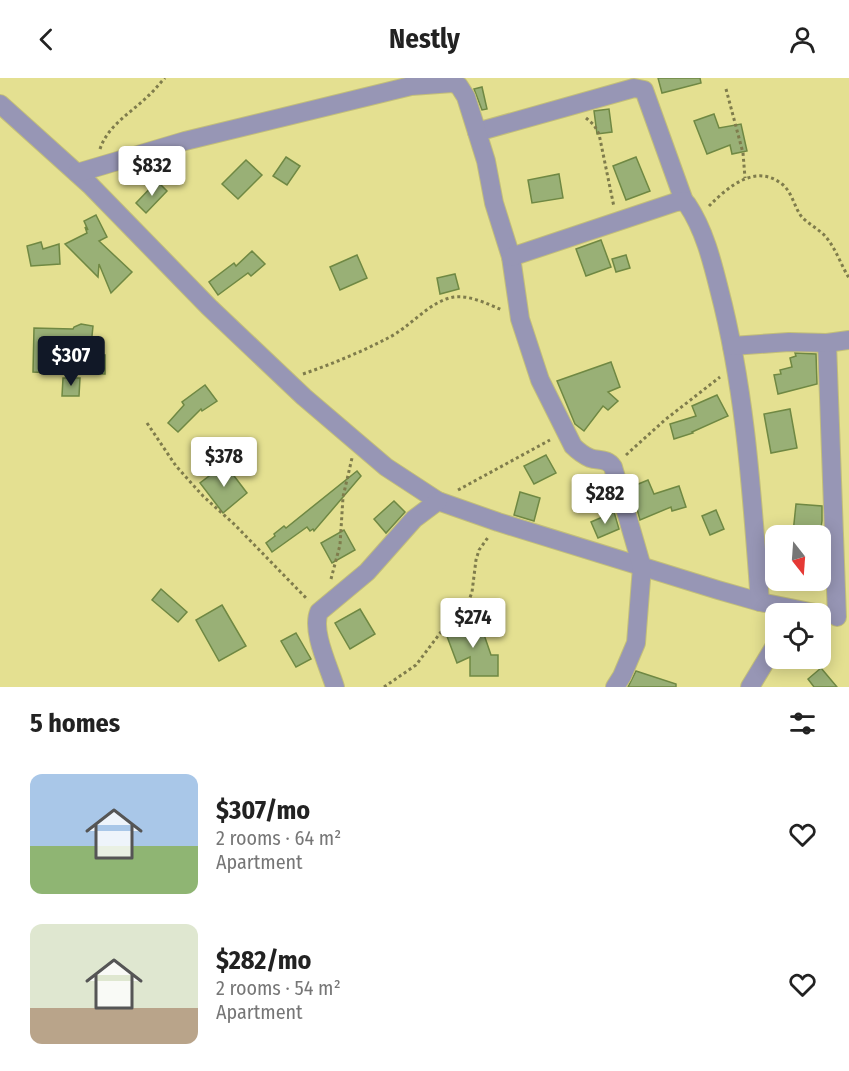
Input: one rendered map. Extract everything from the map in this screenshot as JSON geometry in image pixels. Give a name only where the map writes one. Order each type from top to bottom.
[{"type":"street","points":[[85,171],[185,141],[411,86],[447,83],[459,86],[466,97],[486,161],[494,203],[510,257],[520,319],[540,380],[573,446],[580,453],[609,462],[614,467],[642,567],[636,643],[615,687]]},
{"type":"street","points":[[477,132],[634,88],[644,90],[684,201],[692,211],[709,252],[732,346],[750,456],[760,602]]},
{"type":"street","points":[[0,104],[85,171],[208,307],[354,442],[386,467],[438,501],[498,522],[765,603]]},
{"type":"street","points":[[510,257],[617,220],[684,201]]},
{"type":"street","points":[[732,346],[789,342],[827,343],[849,340]]},
{"type":"street","points":[[827,343],[843,561],[832,616]]},
{"type":"street","points":[[336,687],[317,632],[316,620],[322,610],[367,572],[414,519],[438,501]]},
{"type":"street","points":[[750,687],[765,662]]},
{"type":"path","points":[[85,171],[114,126],[165,78]]},
{"type":"path","points":[[726,89],[739,136],[745,178]]},
{"type":"path","points":[[572,105],[594,125],[598,134],[617,220]]},
{"type":"path","points":[[695,219],[732,185],[752,176],[764,177],[782,184],[804,219],[827,238],[849,278]]},
{"type":"path","points":[[286,380],[325,366],[388,338],[408,327],[441,301],[455,297],[486,303],[520,319]]},
{"type":"path","points":[[614,467],[666,418],[736,365]]},
{"type":"path","points":[[147,423],[176,466],[202,496],[322,610],[340,545],[343,497],[354,442]]},
{"type":"path","points":[[438,501],[565,432]]},
{"type":"path","points":[[384,687],[416,665],[444,628],[468,603],[479,550],[498,522]]},
{"type":"building","points":[[658,78],[700,78],[701,83],[662,93]]},
{"type":"building","points":[[482,87],[487,109],[482,110],[474,89]]},
{"type":"building","points":[[609,109],[612,132],[597,134],[594,111]]},
{"type":"building","points":[[714,114],[719,128],[741,124],[747,151],[732,154],[730,145],[707,154],[694,121]]},
{"type":"building","points":[[286,157],[300,166],[287,185],[273,176]]},
{"type":"building","points":[[636,157],[650,191],[626,200],[613,166]]},
{"type":"building","points":[[246,160],[262,175],[238,199],[222,184]]},
{"type":"building","points":[[559,174],[563,198],[532,203],[528,180]]},
{"type":"building","points":[[157,181],[167,191],[146,213],[136,203]]},
{"type":"building","points":[[96,215],[107,237],[99,241],[132,272],[111,293],[99,264],[98,277],[65,244],[87,233],[84,221]]},
{"type":"building","points":[[601,240],[611,267],[586,276],[576,249]]},
{"type":"building","points":[[41,242],[43,249],[59,244],[60,264],[31,266],[27,246]]},
{"type":"building","points":[[252,251],[265,264],[251,276],[248,273],[218,295],[209,282],[234,263],[236,266]]},
{"type":"building","points":[[357,255],[367,278],[340,290],[330,267]]},
{"type":"building","points":[[626,255],[630,268],[616,272],[612,259]]},
{"type":"building","points":[[455,274],[459,289],[440,294],[437,278]]},
{"type":"building","points":[[81,324],[93,326],[91,346],[57,343],[56,373],[33,372],[34,328],[73,329]]},
{"type":"building","points":[[795,353],[816,354],[817,384],[778,394],[774,375],[781,374],[780,370],[792,367],[790,358],[796,356]]},
{"type":"building","points":[[91,354],[105,355],[105,374],[91,374]]},
{"type":"building","points":[[611,362],[620,387],[608,392],[618,401],[608,410],[603,406],[584,431],[575,424],[557,381]]},
{"type":"building","points":[[63,378],[80,378],[79,396],[62,396]]},
{"type":"building","points":[[205,385],[217,401],[202,411],[201,409],[178,432],[168,423],[184,405],[182,402]]},
{"type":"building","points":[[717,395],[728,416],[693,433],[674,439],[670,424],[696,416],[692,406]]},
{"type":"building","points":[[790,409],[797,448],[771,453],[764,414]]},
{"type":"building","points":[[546,455],[556,473],[534,484],[524,466]]},
{"type":"building","points":[[225,464],[247,493],[223,513],[200,483]]},
{"type":"building","points":[[357,471],[361,476],[314,531],[313,529],[310,531],[307,527],[272,552],[266,543],[275,536],[274,534],[284,526],[286,528]]},
{"type":"building","points":[[648,480],[654,494],[679,486],[686,507],[672,511],[671,507],[640,520],[631,487]]},
{"type":"building","points":[[520,492],[540,498],[534,521],[514,515]]},
{"type":"building","points":[[394,501],[405,512],[386,533],[374,519]]},
{"type":"building","points":[[796,504],[822,506],[821,525],[794,525]]},
{"type":"building","points":[[716,510],[724,529],[710,535],[702,516]]},
{"type":"building","points":[[614,512],[619,529],[598,538],[591,522]]},
{"type":"building","points":[[344,530],[355,550],[332,563],[321,543]]},
{"type":"building","points":[[161,589],[187,612],[178,622],[152,600]]},
{"type":"building","points":[[222,605],[246,646],[219,661],[196,620]]},
{"type":"building","points":[[360,609],[375,634],[350,649],[335,623]]},
{"type":"building","points":[[479,620],[491,655],[498,655],[498,676],[470,676],[470,657],[457,663],[445,631]]},
{"type":"building","points":[[296,633],[311,659],[296,667],[281,641]]},
{"type":"building","points":[[822,669],[837,687],[814,687],[808,679]]},
{"type":"building","points":[[636,671],[676,684],[676,687],[628,687]]}]
